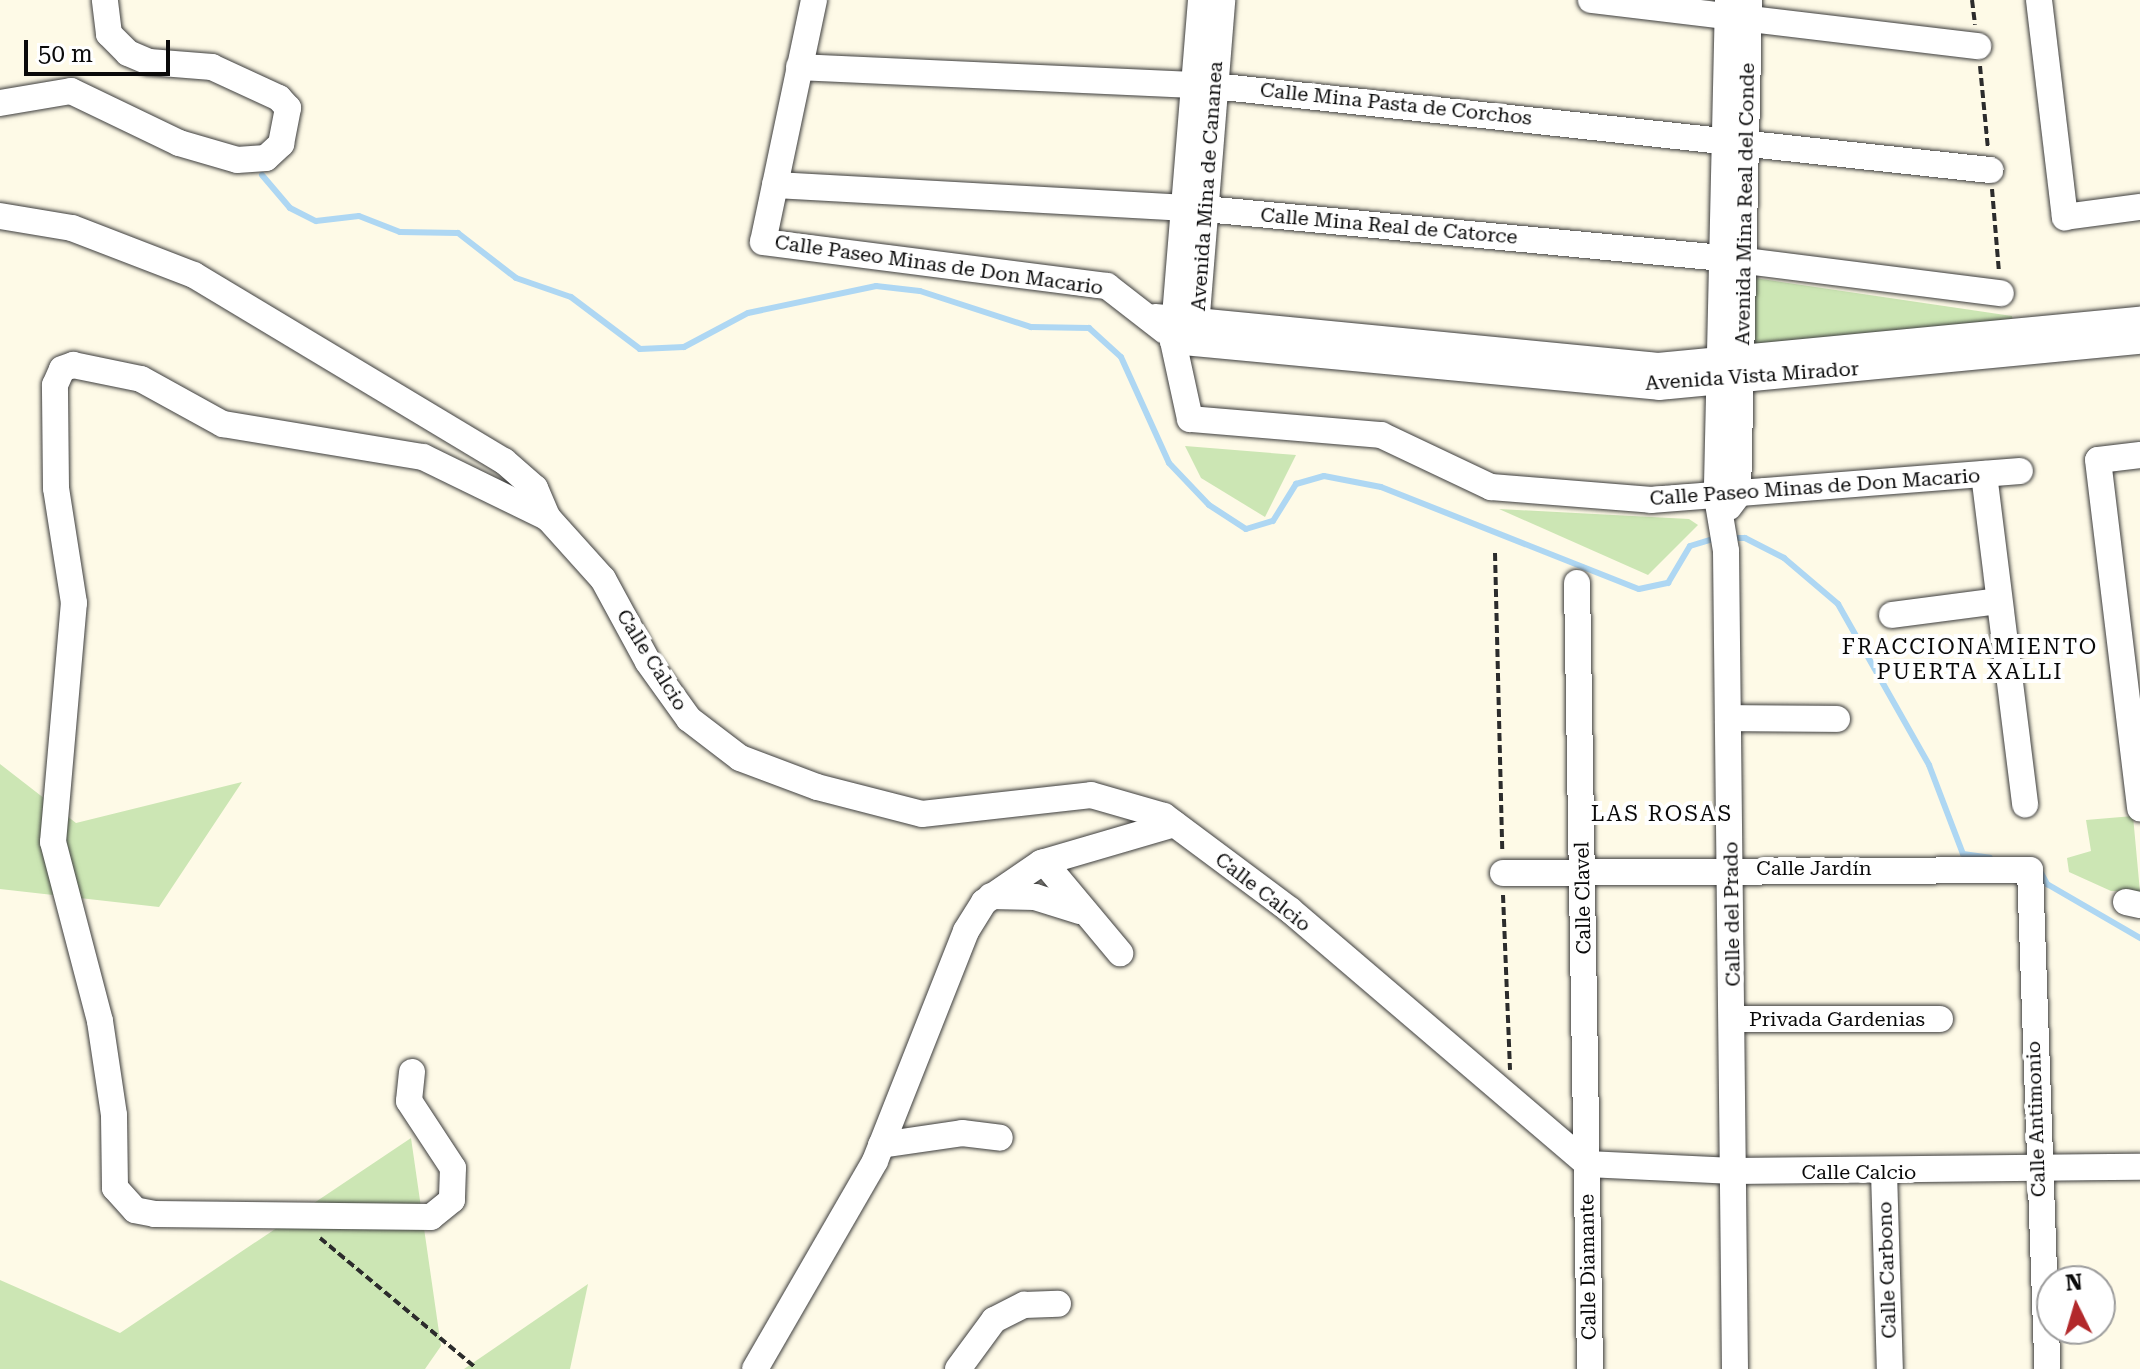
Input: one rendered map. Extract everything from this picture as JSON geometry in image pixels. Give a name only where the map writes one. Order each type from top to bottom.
[{"type":"street","points":[[0,103],[71,91],[179,143],[237,160],[266,158],[281,144],[288,108],[279,98],[212,67],[149,62],[128,53],[109,34],[105,0]]},
{"type":"street","points":[[775,185],[814,0]]},
{"type":"street","name":"Avenida Mina de Cananea","points":[[1190,419],[1179,329],[1195,208],[1204,85],[1201,0]]},
{"type":"street","name":"Avenida Mina de Cananea","points":[[1204,85],[1222,0]]},
{"type":"street","points":[[1591,0],[1738,7],[1978,46]]},
{"type":"street","points":[[2039,0],[2065,217],[2140,207]]},
{"type":"street","name":"Avenida Mina Real del Conde","points":[[1726,506],[1738,7]]},
{"type":"street","name":"Calle Mina Pasta de Corchos","points":[[799,67],[1204,85],[1735,138],[1990,170]]},
{"type":"street","name":"Calle Mina Real de Catorce","points":[[775,185],[1195,208],[1733,260],[2001,293]]},
{"type":"street","name":"Calle Paseo Minas de Don Macario","points":[[775,185],[763,242],[1107,286],[1179,329]]},
{"type":"street","points":[[0,216],[72,228],[194,275],[504,461],[535,488],[548,518]]},
{"type":"street","name":"Avenida Vista Mirador","points":[[2040,343],[2140,320]]},
{"type":"street","name":"Avenida Vista Mirador","points":[[1179,329],[1444,357],[1731,370],[2040,343],[2140,341]]},
{"type":"street","points":[[412,1072],[409,1101],[453,1168],[452,1200],[443,1213],[407,1219],[155,1214],[135,1210],[115,1188],[114,1115],[102,1035],[53,842],[74,617],[56,488],[55,385],[62,369],[73,365],[141,379],[223,424],[423,457],[548,518]]},
{"type":"street","name":"Calle Paseo Minas de Don Macario","points":[[1190,419],[1381,435],[1491,487],[1726,506],[2020,471]]},
{"type":"street","points":[[2140,455],[2098,460],[2140,808]]},
{"type":"street","points":[[1984,474],[2025,804]]},
{"type":"street","name":"Calle del Prado","points":[[1726,506],[1734,1019],[1735,1369]]},
{"type":"street","name":"Calle Calcio","points":[[548,518],[603,579],[648,662],[689,719],[740,758],[817,787],[922,814],[1091,795],[1125,800],[1174,824],[1290,910],[1516,1109],[1587,1164],[1734,1171],[1884,1172],[2140,1167]]},
{"type":"street","name":"Calle Clavel","points":[[1577,583],[1587,1164]]},
{"type":"street","points":[[1892,615],[1998,601]]},
{"type":"street","points":[[1728,718],[1837,719]]},
{"type":"street","points":[[756,1369],[800,1300],[881,1145],[966,931],[991,896],[1044,862],[1174,824]]},
{"type":"street","points":[[1044,862],[1094,917],[1120,953]]},
{"type":"street","name":"Calle Jardín","points":[[1503,873],[1583,874],[1730,868],[2030,870]]},
{"type":"street","name":"Calle Antimonio","points":[[2030,870],[2036,1171],[2047,1369]]},
{"type":"street","points":[[991,896],[1051,900],[1094,917]]},
{"type":"street","name":"Privada Gardenias","points":[[1734,1019],[1940,1019]]},
{"type":"street","points":[[881,1145],[962,1133],[1000,1138]]},
{"type":"street","name":"Calle Diamante","points":[[1587,1164],[1590,1369]]},
{"type":"street","name":"Calle Carbono","points":[[1884,1172],[1890,1369]]},
{"type":"street","points":[[958,1369],[994,1320],[1024,1305],[1058,1304]]},
{"type":"path","points":[[1495,553],[1507,1050],[1516,1109]]},
{"type":"path","points":[[293,1217],[477,1369]]},
{"type":"green space","points":[[1755,278],[2012,316],[2013,322],[1754,344]]},
{"type":"green space","points":[[1185,446],[1296,455],[1265,517],[1201,478]]},
{"type":"green space","points":[[1499,509],[1689,519],[1698,525],[1648,575]]},
{"type":"green space","points":[[0,764],[76,823],[242,782],[159,907],[0,889]]},
{"type":"green space","points":[[2133,816],[2140,892],[2111,891],[2069,872],[2067,858],[2091,851],[2086,820]]},
{"type":"green space","points":[[411,1138],[441,1346],[425,1369],[0,1369],[0,1280],[120,1333]]},
{"type":"green space","points":[[588,1284],[570,1369],[464,1369]]},
{"type":"waterway","points":[[262,175],[290,208],[316,221],[359,216],[400,232],[458,233],[516,278],[571,297],[640,349],[684,347],[748,313],[876,286],[920,291],[1031,327],[1089,328],[1121,357],[1169,463],[1209,505],[1246,529],[1273,521],[1296,484],[1324,476],[1381,487],[1639,589],[1668,583],[1690,546],[1716,538]]},
{"type":"waterway","points":[[1731,538],[1745,538],[1784,558],[1838,604],[1929,765],[1963,854],[1990,858]]},
{"type":"waterway","points":[[2041,873],[2047,884],[2140,938]]},
{"type":"district","name":"FRACCIONAMIENTO PUERTA XALLI","points":[[1970,658]]},
{"type":"district","name":"LAS ROSAS","points":[[1662,814]]}]
